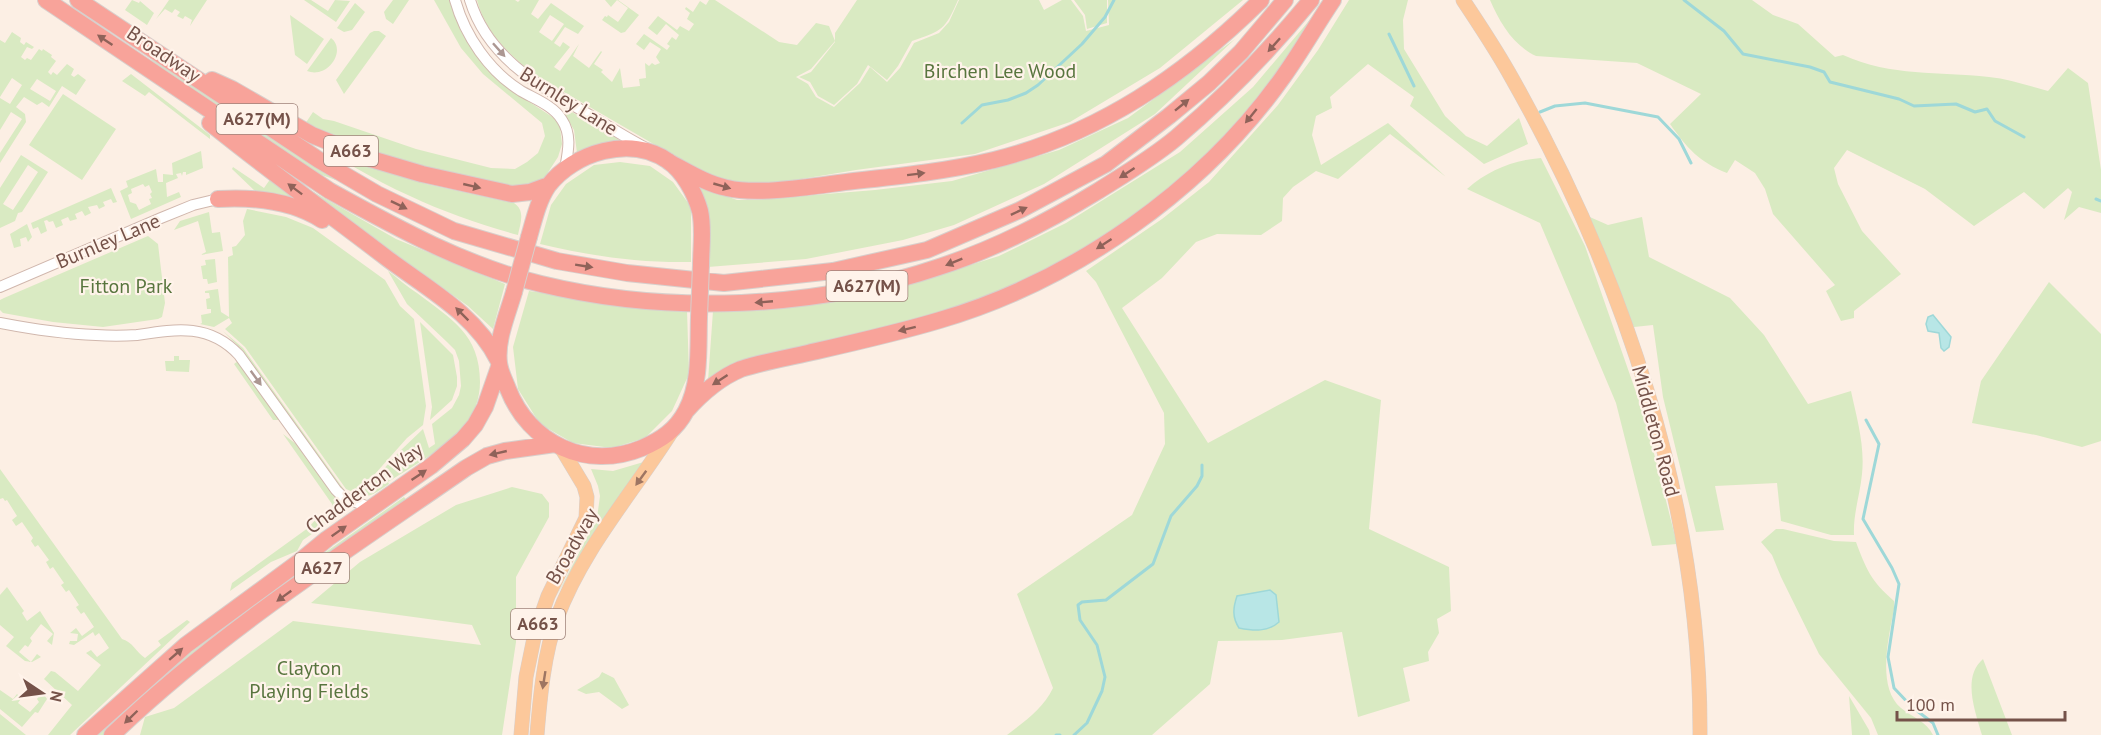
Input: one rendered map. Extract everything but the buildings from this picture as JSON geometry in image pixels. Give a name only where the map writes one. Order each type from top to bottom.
[{"type":"highway","name":"Broadway","points":[[46,0],[330,191],[426,241],[491,270],[542,284],[603,296],[679,303],[757,303],[819,296],[939,268],[1001,243],[1071,207],[1129,172],[1174,140],[1232,88],[1275,45],[1311,0]]},
{"type":"highway","name":"Broadway","points":[[78,0],[348,177],[376,194],[454,231],[557,261],[627,273],[724,283],[833,271],[927,250],[1020,210],[1106,164],[1209,83],[1241,52],[1286,0]]},
{"type":"highway","points":[[666,160],[728,189],[754,190],[892,177],[947,170],[995,160],[1071,134],[1105,118],[1162,84],[1215,42],[1261,0]]},
{"type":"highway","name":"A627(M)","points":[[686,411],[720,379],[741,369],[941,320],[1004,298],[1069,267],[1144,218],[1195,175],[1236,134],[1283,78],[1333,0]]},
{"type":"highway","name":"A663","points":[[167,60],[232,89],[312,135],[371,159],[422,174],[512,194],[530,192],[549,185]]},
{"type":"highway","name":"A663","points":[[154,73],[211,124],[453,306],[489,340],[518,411],[534,429],[558,445],[594,456],[617,456],[646,447],[674,429],[686,411],[697,378],[702,222],[693,195],[683,178],[666,160],[637,150],[613,149],[586,156],[565,169],[549,185],[538,206],[529,237],[514,292],[499,363]]},
{"type":"highway","points":[[218,199],[249,198],[306,210],[353,241],[392,262]]},
{"type":"highway","name":"Chadderton Way","points":[[86,735],[186,645],[431,466],[463,439],[476,425],[485,407],[499,363]]},
{"type":"highway","name":"Chadderton Way","points":[[112,735],[139,709],[212,648],[309,577],[466,468],[496,453],[558,445]]},
{"type":"main road","name":"Middleton Road","points":[[1463,0],[1509,73],[1546,143],[1586,228],[1639,363],[1657,424],[1683,540],[1696,641],[1700,735]]},
{"type":"main road","name":"Broadway","points":[[537,735],[548,655],[556,620],[596,541],[674,429]]},
{"type":"main road","name":"Broadway","points":[[521,735],[526,677],[535,633],[548,596],[586,518],[588,508],[584,486],[558,445]]},
{"type":"street","name":"Burnley Lane","points":[[454,0],[465,27],[488,62],[518,89],[547,106],[561,118],[568,136],[565,169]]},
{"type":"street","name":"Burnley Lane","points":[[470,0],[477,20],[486,35],[525,76],[666,160]]},
{"type":"street","name":"Burnley Lane","points":[[0,287],[169,214],[218,199]]},
{"type":"street","points":[[0,323],[94,335],[136,335],[154,331],[189,330],[216,336],[239,355],[343,497],[371,508]]},
{"type":"green space","points":[[132,0],[139,3],[140,1],[154,13],[147,25],[125,10]]},
{"type":"green space","points":[[169,0],[207,0],[190,26],[192,20],[185,16],[183,19],[177,16],[180,12],[175,9],[172,13],[165,9],[156,19]]},
{"type":"green space","points":[[304,0],[311,0],[328,11],[335,0],[350,1],[336,22]]},
{"type":"green space","points":[[393,0],[409,0],[393,24],[386,19],[384,12]]},
{"type":"green space","points":[[434,0],[449,0],[460,29],[471,48],[489,69],[508,88],[554,118],[560,127],[562,144],[558,157],[543,180],[522,189],[405,164],[305,124],[313,112],[323,119],[416,149],[491,168],[515,169],[538,153],[545,136],[542,123],[483,74],[461,48]]},
{"type":"green space","name":"Birchen Lee Wood","points":[[477,0],[515,0],[518,2],[520,0],[539,0],[531,14],[538,19],[551,3],[584,26],[578,34],[565,27],[554,43],[560,47],[563,42],[570,47],[554,67],[560,71],[579,44],[573,56],[589,68],[601,51],[594,64],[603,70],[601,72],[612,82],[620,68],[623,88],[640,86],[639,79],[646,78],[645,63],[649,66],[652,63],[655,65],[660,63],[656,57],[661,49],[650,42],[644,50],[636,44],[644,34],[667,50],[670,46],[667,44],[672,37],[676,40],[679,35],[666,24],[657,35],[648,28],[658,16],[677,30],[680,26],[689,31],[694,24],[687,19],[690,13],[685,9],[686,7],[693,12],[700,1],[706,5],[709,0],[715,0],[779,42],[797,45],[816,23],[829,26],[835,41],[811,69],[796,77],[808,84],[816,97],[834,107],[860,83],[870,67],[887,82],[900,68],[914,43],[939,33],[949,22],[959,0],[1039,0],[1044,10],[1062,0],[1071,0],[1083,16],[1086,31],[1109,25],[1108,0],[1243,0],[1160,68],[1070,122],[975,154],[746,188],[719,182],[538,77],[501,44],[481,12]],"holes":[[[550,15],[564,24],[552,41],[539,32]]]},
{"type":"green space","points":[[605,0],[617,0],[611,7]]},
{"type":"green space","points":[[617,0],[639,15],[625,32],[621,33],[602,20],[608,15],[618,22],[628,8]]},
{"type":"green space","points":[[857,0],[958,0],[946,24],[930,35],[912,41],[887,80],[868,65],[857,84],[834,105],[818,96],[810,82],[799,77],[811,72],[835,42],[835,33]]},
{"type":"green space","points":[[1074,0],[1107,0],[1107,23],[1087,29],[1085,15]]},
{"type":"green space","points":[[1349,0],[1408,0],[1403,20],[1404,49],[1445,116],[1466,136],[1487,146],[1519,118],[1528,144],[1484,164],[1410,106],[1414,97],[1368,64],[1330,97],[1332,108],[1316,116],[1312,135],[1321,165],[1388,123],[1446,177],[1390,134],[1338,179],[1316,171],[1293,187],[1283,198],[1282,221],[1261,235],[1217,234],[1196,242],[1162,278],[1122,308],[1208,443],[1325,380],[1381,400],[1369,529],[1449,567],[1451,611],[1437,619],[1439,633],[1428,652],[1429,661],[1403,668],[1410,701],[1358,717],[1342,632],[1282,640],[1218,641],[1210,684],[1152,735],[1007,735],[1039,708],[1053,688],[1017,594],[1132,515],[1165,444],[1164,413],[1096,282],[1086,271],[1162,219],[1209,182],[1278,105],[1318,50]]},
{"type":"green space","points":[[1490,0],[1752,0],[1773,15],[1798,24],[1835,57],[1843,55],[1879,67],[1996,78],[2048,91],[2068,68],[2088,83],[2101,170],[2101,213],[2079,207],[2064,220],[2072,192],[2068,188],[2044,209],[2024,192],[1974,226],[1925,189],[1847,150],[1834,168],[1838,184],[1862,231],[1901,274],[1854,311],[1854,318],[1841,321],[1826,291],[1835,285],[1773,214],[1765,189],[1755,173],[1735,160],[1727,173],[1709,164],[1688,147],[1670,124],[1701,94],[1637,63],[1536,56],[1514,40],[1498,17]]},
{"type":"green space","points":[[355,3],[365,12],[352,30],[344,32],[337,28]]},
{"type":"green space","points":[[1324,3],[1283,64],[1228,135],[1192,171],[1100,242],[1012,289],[930,316],[708,381],[713,311],[775,309],[843,298],[932,277],[999,256],[1066,223],[1180,152],[1253,87]]},
{"type":"green space","points":[[290,15],[324,39],[307,64],[295,55]]},
{"type":"green space","points":[[379,31],[386,36],[344,94],[336,80],[370,33]]},
{"type":"green space","points":[[12,32],[21,38],[20,42],[24,45],[26,42],[34,47],[32,49],[27,47],[21,57],[25,60],[27,58],[31,60],[39,49],[42,51],[43,49],[56,61],[48,72],[51,75],[53,72],[57,75],[67,64],[74,69],[71,75],[74,77],[78,74],[86,80],[76,95],[62,86],[49,107],[42,102],[37,105],[24,97],[16,107],[25,114],[26,122],[0,163],[0,153],[22,119],[11,112],[0,130],[0,98],[10,104],[22,85],[12,78],[0,97],[0,40],[5,43]],"holes":[[[37,79],[56,91],[50,101],[30,89]]]},
{"type":"green space","points":[[331,38],[337,49],[333,62],[322,71],[307,71]]},
{"type":"green space","points":[[1235,39],[1155,114],[1044,184],[954,225],[903,240],[806,259],[708,267],[699,186],[737,200],[754,200],[952,181],[1059,150],[1128,118]]},
{"type":"green space","points":[[153,59],[336,180],[313,172],[150,62]]},
{"type":"green space","points":[[131,74],[210,135],[210,139],[149,92],[145,96],[122,81]]},
{"type":"green space","points":[[63,94],[116,129],[82,180],[29,145]]},
{"type":"green space","points":[[565,108],[620,141],[577,153],[574,130],[563,111]]},
{"type":"green space","points":[[302,135],[369,164],[426,184],[514,203],[521,214],[518,235],[463,218],[410,196],[368,175]]},
{"type":"green space","points":[[201,151],[203,168],[186,175],[186,172],[183,172],[182,176],[181,173],[176,174],[178,178],[166,183],[167,197],[179,192],[181,197],[131,219],[120,191],[128,187],[126,181],[156,169],[158,182],[163,182],[163,174],[173,175],[172,163]],"holes":[[[143,184],[145,187],[149,185],[152,192],[150,194],[152,198],[149,199],[151,204],[139,210],[136,204],[130,202],[128,195],[132,193],[131,189]]]},
{"type":"green space","points":[[21,155],[48,172],[22,212],[18,213],[15,221],[0,228],[0,188]],"holes":[[[28,165],[38,172],[13,210],[3,204]]]},
{"type":"green space","points":[[1541,158],[1585,246],[1645,418],[1677,544],[1652,546],[1616,403],[1540,223],[1467,189],[1484,176],[1502,167]]},
{"type":"green space","points":[[620,162],[650,166],[673,182],[691,207],[691,262],[615,258],[540,244],[551,205],[566,184],[594,165]]},
{"type":"green space","points":[[233,167],[264,188],[271,178],[302,202],[257,193],[232,169]]},
{"type":"green space","points":[[289,178],[396,239],[505,284],[493,329],[468,306]]},
{"type":"green space","points":[[111,188],[117,202],[113,203],[111,199],[103,202],[105,206],[99,209],[97,205],[88,207],[91,213],[85,216],[82,211],[75,214],[77,219],[70,221],[68,217],[61,220],[63,225],[56,228],[53,221],[44,221],[47,231],[41,234],[38,227],[33,229],[31,223]]},
{"type":"green space","points":[[247,209],[286,217],[313,228],[385,280],[400,306],[414,319],[426,406],[423,425],[407,438],[358,493],[346,489],[245,347],[225,329],[232,323],[229,318],[214,327],[200,324],[202,323],[201,315],[211,313],[211,309],[207,309],[206,299],[210,298],[209,293],[205,291],[218,289],[221,312],[229,317],[228,257],[233,255],[232,247],[236,246],[245,235],[243,221]]},
{"type":"green space","points":[[209,212],[212,233],[220,232],[223,251],[200,255],[206,252],[198,221],[174,230],[180,221]]},
{"type":"green space","points":[[1583,214],[1608,225],[1642,217],[1649,257],[1730,298],[1764,335],[1808,404],[1851,391],[1860,433],[1863,464],[1854,535],[1831,535],[1781,521],[1777,483],[1715,486],[1724,530],[1696,532],[1663,397],[1653,325],[1634,327]]},
{"type":"green space","points":[[27,224],[32,237],[28,242],[26,237],[20,239],[21,246],[14,248],[10,234]]},
{"type":"green space","name":"Fitton Park","points":[[148,236],[158,244],[165,303],[162,317],[158,319],[103,327],[53,322],[3,313],[0,310],[0,300],[4,298]]},
{"type":"green space","points":[[215,259],[217,282],[208,284],[207,279],[203,279],[201,266],[206,265],[205,260]]},
{"type":"green space","points":[[388,271],[461,329],[475,352],[479,365],[480,388],[476,406],[470,418],[455,436],[388,482],[389,484],[363,497],[359,496],[423,429],[429,448],[435,444],[432,424],[452,408],[461,386],[459,361],[455,350],[407,304]]},
{"type":"green space","points":[[2049,282],[2101,334],[2101,441],[2082,447],[2036,435],[1972,423],[1981,381]]},
{"type":"green space","points":[[529,291],[617,304],[687,310],[689,374],[672,411],[645,438],[612,448],[573,443],[540,424],[518,389],[513,347]]},
{"type":"green space","points":[[420,322],[453,355],[457,377],[457,386],[452,400],[430,420],[432,407]]},
{"type":"green space","points":[[223,331],[243,348],[344,492],[240,348]]},
{"type":"green space","points":[[174,356],[179,356],[179,360],[190,360],[189,372],[166,371],[165,361],[174,361]]},
{"type":"green space","points":[[238,361],[278,420],[273,420],[234,364]]},
{"type":"green space","points":[[283,434],[296,444],[338,501],[331,521],[303,540],[297,551],[271,562],[230,591],[232,583],[332,508],[332,504]]},
{"type":"green space","points":[[647,461],[586,544],[556,597],[597,518],[600,496],[591,469],[613,471]]},
{"type":"green space","points":[[0,469],[122,639],[129,642],[142,656],[145,658],[161,645],[158,641],[187,620],[190,622],[70,735],[48,735],[72,705],[44,679],[51,671],[55,672],[78,691],[101,665],[86,653],[91,650],[97,657],[109,648],[99,633],[95,636],[93,632],[74,645],[69,644],[70,641],[77,641],[78,634],[70,633],[76,628],[82,636],[94,627],[84,612],[81,614],[76,607],[79,605],[69,590],[66,592],[61,585],[64,583],[53,567],[50,569],[46,562],[49,560],[38,545],[35,547],[31,541],[33,538],[22,522],[16,526],[12,520],[17,516],[7,500],[0,499]]},
{"type":"green space","name":"Clayton Playing Fields","points":[[512,487],[542,494],[549,503],[549,517],[516,577],[516,642],[502,735],[140,735],[145,717],[174,708],[293,621],[481,645],[472,625],[311,603],[360,562],[456,505]]},
{"type":"green space","points":[[404,497],[407,501],[132,707],[103,735],[96,735],[179,659],[242,611]]},
{"type":"green space","points":[[1776,529],[1834,541],[1856,542],[1870,574],[1894,601],[1886,661],[1886,675],[1893,699],[1901,708],[1923,723],[1933,735],[1878,735],[1871,718],[1819,654],[1772,555],[1761,542]]},
{"type":"green space","points":[[7,587],[24,611],[22,613],[27,621],[40,611],[54,633],[52,645],[47,641],[53,634],[41,624],[30,638],[32,641],[28,647],[25,645],[19,652],[31,662],[25,661],[6,646],[14,637],[0,625],[0,595]]},
{"type":"green space","points":[[37,654],[41,657],[32,662]]},
{"type":"green space","points":[[1983,659],[2012,735],[1982,735],[1973,704],[1972,684],[1973,675]]},
{"type":"green space","points":[[602,672],[614,678],[629,705],[622,709],[599,692],[586,694],[577,690],[599,677]]},
{"type":"green space","points":[[30,684],[35,686],[29,693],[26,691],[18,703],[30,712],[39,702],[37,699],[42,692],[47,699],[38,713],[35,712],[22,727],[0,709],[0,690],[13,699],[17,694],[20,697]]},
{"type":"green space","points":[[1849,696],[1869,730],[1870,735],[1852,735]]},
{"type":"green space","points":[[0,714],[26,735],[0,735]]},
{"type":"water","points":[[1933,315],[1951,337],[1949,347],[1944,351],[1941,348],[1939,333],[1928,331],[1926,324],[1928,317]]},
{"type":"water","points":[[1270,590],[1276,595],[1279,622],[1270,628],[1260,630],[1239,628],[1234,612],[1237,596]]},
{"type":"waterway","points":[[962,123],[982,105],[1008,100],[1038,85],[1082,44],[1105,17],[1114,0]]},
{"type":"waterway","points":[[1684,0],[1724,31],[1743,54],[1810,67],[1824,72],[1830,82],[1899,99],[1914,106],[1956,104],[1975,112],[1987,109],[1995,121],[2024,137]]},
{"type":"waterway","points":[[1389,34],[1414,86]]},
{"type":"waterway","points":[[1540,112],[1555,106],[1585,103],[1658,117],[1679,139],[1691,163]]},
{"type":"waterway","points":[[2096,199],[2101,201]]},
{"type":"waterway","points":[[1866,420],[1879,444],[1863,519],[1899,584],[1888,657],[1894,688],[1912,707],[1933,723],[1938,735]]},
{"type":"waterway","points":[[1074,735],[1087,723],[1102,691],[1105,677],[1097,645],[1080,620],[1078,605],[1082,602],[1106,600],[1153,564],[1171,516],[1197,486],[1202,476],[1202,465]]}]
